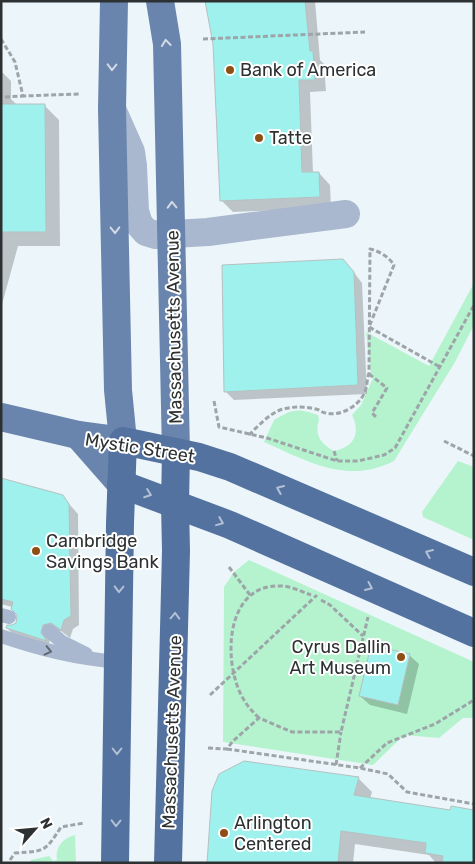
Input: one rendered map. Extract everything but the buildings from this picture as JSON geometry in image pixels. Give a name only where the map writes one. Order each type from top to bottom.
[{"type":"highway","name":"Mystic Street","points":[[123,441],[199,457],[230,467],[474,572]]},
{"type":"highway","points":[[115,863],[106,661],[123,441]]},
{"type":"highway","name":"Massachusetts Avenue","points":[[168,863],[176,551],[176,452]]},
{"type":"highway","name":"Mystic Street","points":[[121,484],[230,526],[474,633]]},
{"type":"main road","points":[[114,1],[112,109],[118,390],[123,441]]},
{"type":"main road","name":"Massachusetts Avenue","points":[[160,1],[167,44],[176,452]]},
{"type":"main road","points":[[1,417],[78,435]]},
{"type":"main road","name":"Mystic Street","points":[[78,435],[123,441]]},
{"type":"main road","name":"Mystic Street","points":[[78,435],[121,484]]},
{"type":"street","points":[[112,109],[131,152],[135,211],[139,224],[146,232],[156,235],[208,232],[346,214]]},
{"type":"lane","points":[[49,631],[62,642],[106,661]]},
{"type":"lane","points":[[1,636],[35,648],[72,657],[106,661]]},
{"type":"path","points":[[203,39],[365,32]]},
{"type":"path","points":[[1,39],[15,62],[23,96]]},
{"type":"path","points":[[4,98],[81,94]]},
{"type":"path","points":[[249,435],[280,410],[307,407],[326,413],[346,411],[365,392],[368,373],[370,249],[391,260],[394,265],[369,327]]},
{"type":"path","points":[[214,401],[219,427],[267,438],[337,461],[358,461],[384,455],[392,450],[474,305]]},
{"type":"path","points":[[369,327],[440,367]]},
{"type":"path","points":[[368,373],[387,388],[372,413],[376,417]]},
{"type":"path","points":[[444,441],[474,456]]},
{"type":"path","points":[[334,451],[337,461]]},
{"type":"path","points":[[229,567],[250,595]]},
{"type":"path","points":[[341,732],[292,732],[259,718],[243,699],[234,675],[231,635],[237,613],[250,595],[272,587],[283,586],[315,596],[330,605],[363,636]]},
{"type":"path","points":[[210,696],[319,593]]},
{"type":"path","points":[[336,765],[341,732],[369,609]]},
{"type":"path","points":[[360,768],[386,743],[435,724],[474,700]]},
{"type":"path","points":[[227,749],[233,741],[259,718]]},
{"type":"path","points":[[208,748],[360,768],[388,774],[407,792],[474,804]]},
{"type":"path","points":[[10,860],[15,853],[32,852],[50,846],[61,827],[84,823]]},
{"type":"green space","points":[[474,283],[474,325],[455,362],[394,461],[377,468],[344,471],[312,463],[264,442],[274,420],[291,412],[305,411],[318,415],[318,435],[325,445],[334,451],[351,443],[356,434],[352,415],[361,405],[373,378],[366,332],[429,366]]},
{"type":"green space","points":[[458,461],[474,467],[474,540],[423,517],[422,512]]},
{"type":"green space","points":[[249,560],[474,662],[474,718],[463,718],[439,738],[404,735],[373,765],[223,742],[224,587],[234,572]]},
{"type":"green space","points":[[75,835],[76,863],[30,863],[31,860],[49,856],[53,861],[57,860],[57,851],[61,844],[67,838]]},
{"type":"place","name":"Bank of America","points":[[230,70]]},
{"type":"place","name":"Tatte","points":[[259,138]]},
{"type":"place","name":"Cambridge Savings Bank","points":[[36,551]]},
{"type":"place","name":"Cyrus Dallin Art Museum","points":[[401,657]]},
{"type":"place","name":"Arlington Centered","points":[[224,833]]}]
